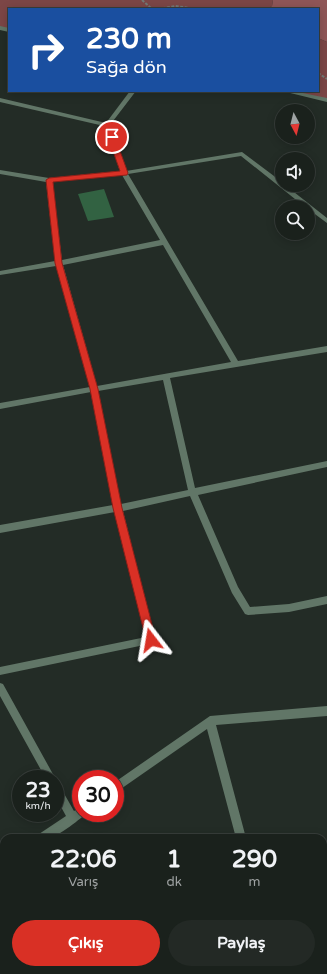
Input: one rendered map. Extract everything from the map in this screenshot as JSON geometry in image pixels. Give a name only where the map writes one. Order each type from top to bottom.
[{"type":"street","points":[[107,125],[132,92]]},
{"type":"street","points":[[290,92],[327,100]]},
{"type":"street","points":[[0,100],[107,125]]},
{"type":"street","points":[[107,125],[124,173],[236,364]]},
{"type":"street","points":[[0,172],[49,180],[124,173],[242,154],[327,221]]},
{"type":"street","points":[[0,671],[151,640],[118,508],[94,389],[59,263],[49,180]]},
{"type":"street","points":[[0,273],[164,242]]},
{"type":"street","points":[[0,406],[327,349]]},
{"type":"street","points":[[166,376],[192,491],[235,590],[248,611],[289,608],[327,600]]},
{"type":"street","points":[[0,529],[118,508],[192,491],[327,464]]},
{"type":"street","points":[[0,687],[46,770]]},
{"type":"street","points":[[124,782],[210,721],[327,711]]},
{"type":"street","points":[[210,721],[240,834]]},
{"type":"street","points":[[64,798],[72,808]]},
{"type":"street","points":[[49,834],[72,818]]},
{"type":"path","points":[[142,0],[151,8]]},
{"type":"path","points":[[164,8],[175,6],[190,8]]},
{"type":"shaded area","points":[[0,0],[273,0],[272,6],[269,8],[8,8],[8,30],[0,28]]},
{"type":"shaded area","points":[[273,0],[327,0],[327,42],[319,38],[319,8],[269,8],[272,6]]},
{"type":"shaded area","points":[[319,38],[327,42],[327,100],[290,92],[319,92]]},
{"type":"building","points":[[104,189],[114,217],[88,221],[78,194]]},
{"type":"route","points":[[112,137],[124,173],[49,180],[59,263],[94,389],[118,508],[151,640]]}]
